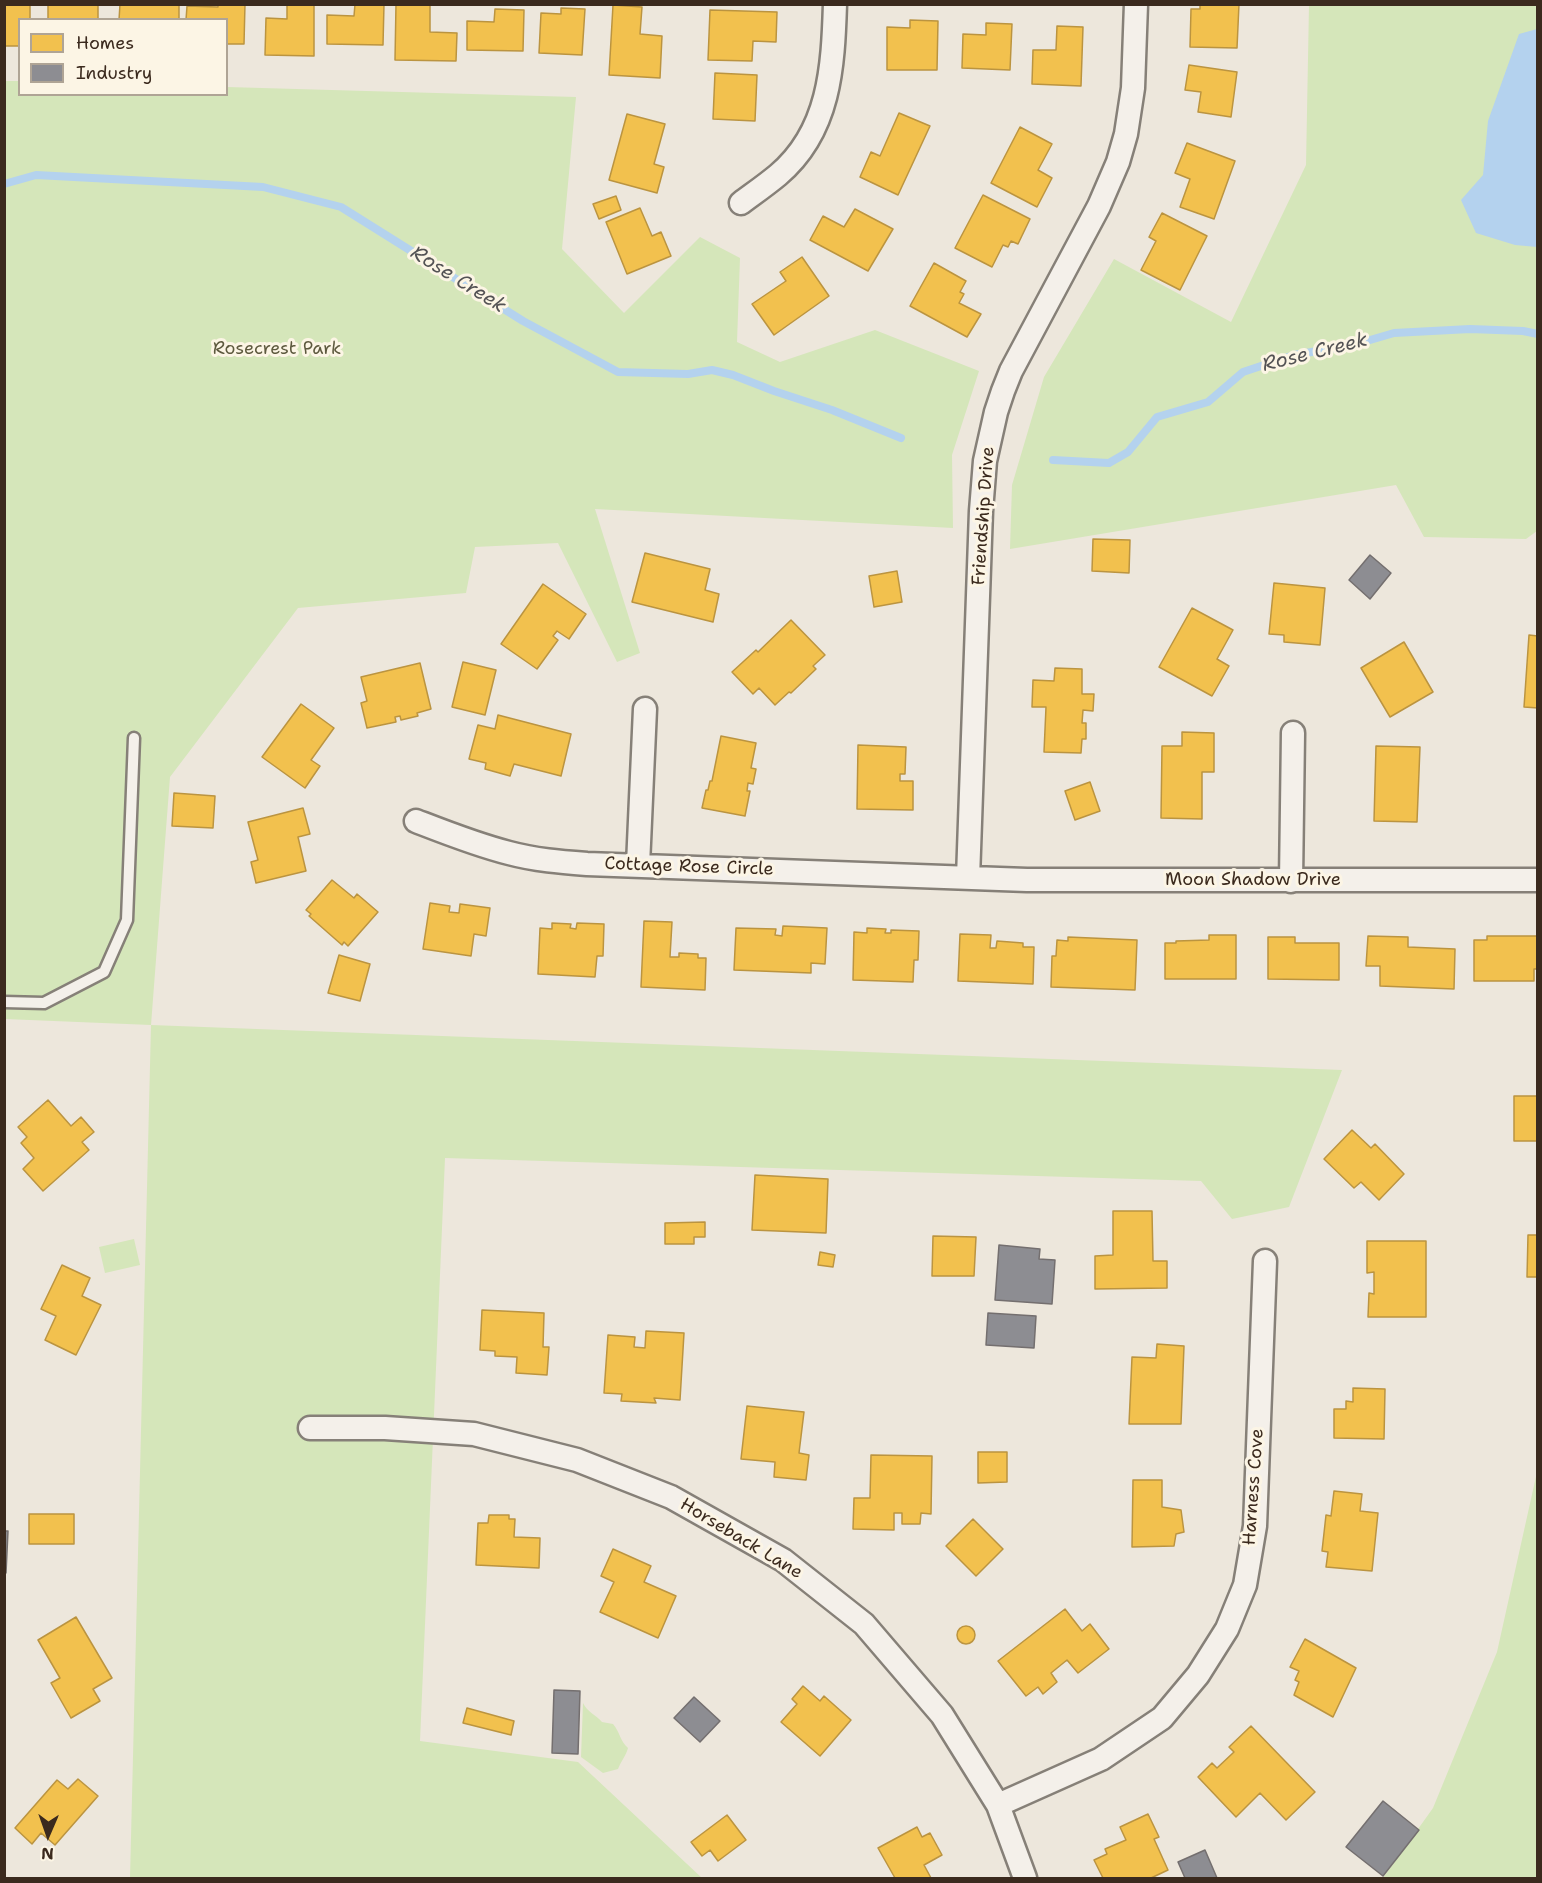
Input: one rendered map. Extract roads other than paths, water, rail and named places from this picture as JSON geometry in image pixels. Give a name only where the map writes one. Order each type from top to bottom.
[{"type":"street","points":[[741,203],[779,175],[793,160],[807,142],[818,120],[826,100],[831,74],[835,4]]},
{"type":"street","name":"Friendship Drive","points":[[968,878],[981,511],[988,445],[996,412],[1011,370],[1099,206],[1118,162],[1126,134],[1133,88],[1136,4]]},
{"type":"street","points":[[638,866],[645,709]]},
{"type":"street","points":[[1291,881],[1293,733]]},
{"type":"street","name":"Cottage Rose Circle","points":[[416,821],[466,840],[527,857],[562,862],[968,878]]},
{"type":"street","name":"Moon Shadow Drive","points":[[968,878],[1291,881],[1538,880]]},
{"type":"street","name":"Harness Cove","points":[[998,1805],[1101,1759],[1162,1718],[1198,1675],[1227,1629],[1245,1585],[1255,1526],[1265,1261]]},
{"type":"street","name":"Horseback Lane","points":[[310,1428],[385,1428],[474,1434],[577,1460],[671,1497],[783,1560],[864,1624],[942,1715],[998,1805],[1025,1878]]},
{"type":"lane","points":[[4,1002],[44,1003],[104,972],[127,920],[134,738]]},
{"type":"water","points":[[1538,29],[1537,247],[1515,245],[1476,233],[1461,200],[1483,175],[1488,121],[1519,34]]},
{"type":"waterway","name":"Rose Creek","points":[[4,184],[36,175],[263,187],[341,207],[523,321],[618,372],[688,374],[712,370],[733,375],[832,410],[901,438]]},
{"type":"waterway","name":"Rose Creek","points":[[1053,460],[1109,463],[1128,452],[1157,417],[1208,402],[1243,372],[1294,355],[1353,345],[1394,333],[1470,329],[1523,331],[1538,334]]},
{"type":"park label","name":"Rosecrest Park","points":[[277,349]]}]
